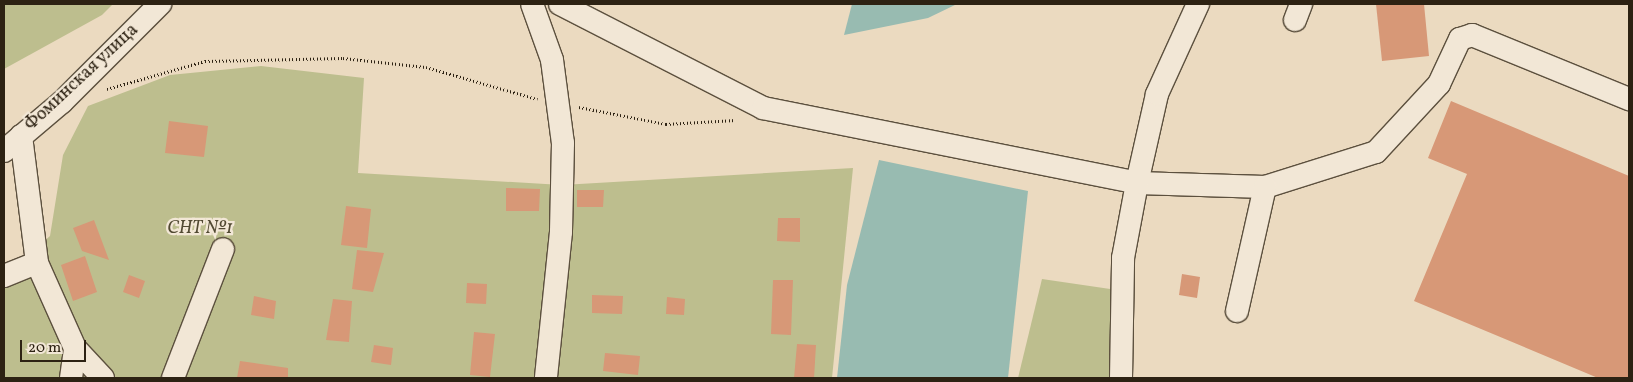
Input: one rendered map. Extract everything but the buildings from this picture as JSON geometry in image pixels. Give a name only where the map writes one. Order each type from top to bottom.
[{"type":"street","name":"Фоминская улица","points":[[4,151],[62,102],[160,4]]},
{"type":"street","points":[[532,4],[548,40],[559,101],[563,210],[546,378]]},
{"type":"street","points":[[560,4],[770,111],[1137,183],[1265,187],[1376,152],[1439,84],[1460,39],[1472,35],[1629,99]]},
{"type":"street","points":[[1121,378],[1124,258],[1137,183],[1157,94],[1198,4]]},
{"type":"street","points":[[21,136],[37,263],[74,348],[103,378]]},
{"type":"street","points":[[1237,311],[1265,187]]},
{"type":"street","points":[[173,378],[223,249]]},
{"type":"street","points":[[4,276],[37,263]]},
{"type":"street","points":[[71,378],[74,348]]},
{"type":"path","points":[[100,91],[205,61],[343,58],[426,67],[518,96],[559,101],[666,124],[742,120]]},
{"type":"green space","points":[[4,4],[113,4],[102,15],[4,69]]},
{"type":"green space","name":"СНТ №1","points":[[261,66],[364,78],[358,173],[562,185],[853,168],[832,378],[4,378],[4,277],[50,236],[63,155],[88,106],[170,75]]},
{"type":"green space","points":[[1042,279],[1117,290],[1114,378],[1018,378]]},
{"type":"water","points":[[852,4],[957,4],[928,18],[844,35]]},
{"type":"water","points":[[879,160],[1028,191],[1008,378],[837,378],[847,285]]}]
